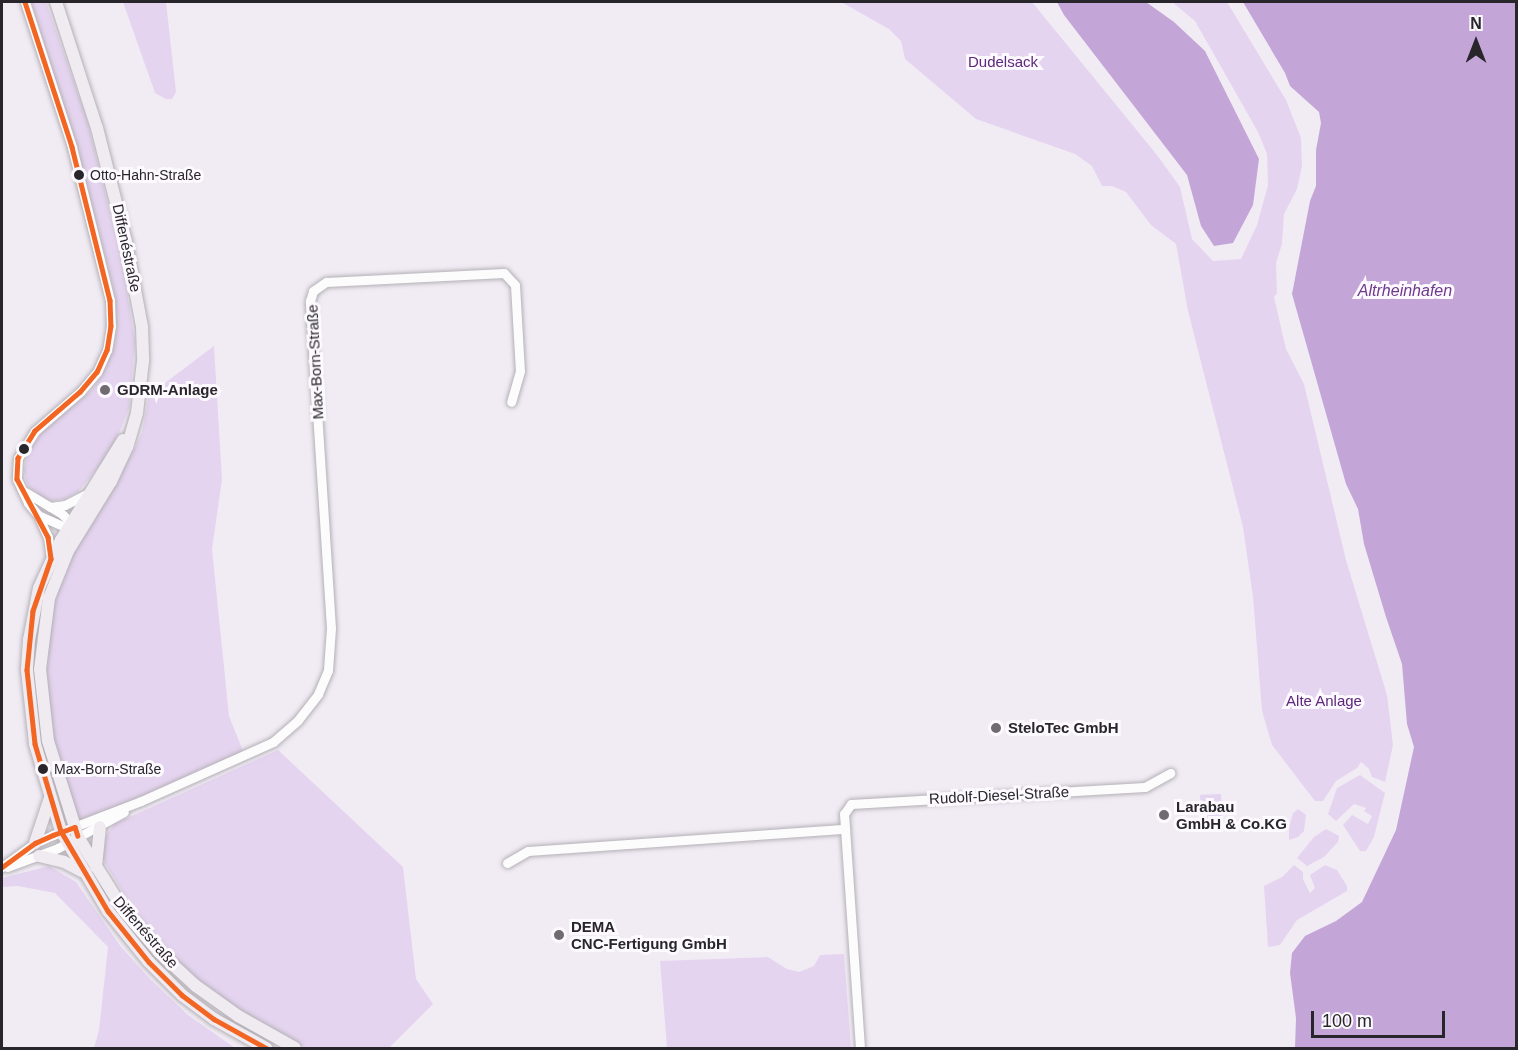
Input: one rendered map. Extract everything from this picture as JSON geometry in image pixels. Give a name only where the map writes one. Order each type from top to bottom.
[{"type":"main road","name":"Diffenéstraße","points":[[56,2],[108,166],[136,291],[142,327],[143,361],[137,413],[127,447],[111,482],[51,559],[39,588],[33,611],[27,670],[34,744],[61,831],[82,871],[108,911],[149,962],[183,995],[214,1019],[266,1048]]},
{"type":"main road","name":"Diffenéstraße","points":[[131,430],[92,491],[73,528],[49,598],[43,631],[40,669],[48,741],[77,832],[96,868],[124,911],[159,952],[196,986],[238,1016],[295,1048]]},
{"type":"main road","points":[[35,843],[51,797]]},
{"type":"main road","points":[[96,868],[100,827]]},
{"type":"main road","points":[[39,856],[64,862],[82,871]]},
{"type":"street","points":[[25,2],[55,90],[88,207],[105,272],[111,326],[106,350],[97,372],[80,392],[35,431],[23,446],[16,469],[27,503],[38,515],[48,537],[51,559]]},
{"type":"street","name":"Max-Born-Straße","points":[[2,868],[67,844],[77,832],[273,742],[298,720],[318,694],[326,678],[331,652],[331,628],[310,301],[313,291],[326,282],[504,273],[515,285],[520,371],[511,402]]},
{"type":"street","points":[[22,490],[50,507],[73,528]]},
{"type":"street","points":[[50,507],[76,500],[92,491]]},
{"type":"street","points":[[38,515],[73,528]]},
{"type":"street","name":"Rudolf-Diesel-Straße","points":[[860,1048],[844,814],[851,804],[1145,787],[1170,773]]},
{"type":"street","name":"Max-Born-Straße","points":[[77,832],[100,827],[141,801]]},
{"type":"street","points":[[507,863],[528,851],[845,829]]},
{"type":"street","points":[[2,868],[35,843],[61,831],[77,832]]},
{"type":"green space","points":[[31,2],[46,2],[87,120],[122,261],[135,342],[129,408],[113,449],[103,467],[99,466],[78,492],[65,499],[48,501],[31,489],[26,481],[24,471],[28,452],[44,430],[90,392],[102,376],[115,340],[115,312],[113,288],[78,150]]},
{"type":"green space","points":[[123,2],[166,2],[176,92],[172,99],[166,99],[155,93]]},
{"type":"green space","points":[[841,2],[1032,2],[1157,155],[1180,187],[1192,239],[1213,261],[1241,259],[1257,225],[1268,185],[1267,154],[1258,132],[1195,21],[1172,2],[1227,2],[1286,100],[1301,138],[1302,166],[1297,189],[1284,214],[1282,244],[1276,263],[1277,293],[1274,297],[1286,349],[1304,384],[1346,560],[1387,695],[1393,745],[1385,782],[1372,777],[1369,769],[1361,762],[1357,768],[1336,781],[1323,801],[1315,801],[1272,745],[1262,711],[1253,597],[1243,527],[1188,311],[1176,244],[1151,225],[1126,192],[1112,186],[1102,186],[1092,166],[1075,154],[976,119],[905,59],[901,41],[889,29]]},
{"type":"green space","points":[[214,346],[222,480],[212,549],[229,716],[245,756],[75,827],[64,797],[47,708],[46,662],[51,618],[62,575],[76,547],[135,448],[142,432],[149,395]]},
{"type":"green space","points":[[278,750],[403,867],[416,979],[433,1004],[389,1048],[306,1048],[255,1021],[185,970],[147,932],[102,858],[102,842],[114,824]]},
{"type":"green space","points":[[1360,775],[1385,793],[1374,837],[1366,851],[1360,851],[1343,825],[1352,815],[1368,824],[1372,816],[1364,811],[1366,808],[1354,804],[1336,821],[1328,814],[1337,788]]},
{"type":"green space","points":[[1221,794],[1222,828],[1201,829],[1200,795]]},
{"type":"green space","points":[[1298,809],[1306,815],[1304,831],[1298,837],[1289,840],[1293,813]]},
{"type":"green space","points":[[1326,829],[1339,836],[1338,842],[1324,857],[1307,866],[1297,858],[1314,837]]},
{"type":"green space","points":[[1294,865],[1303,872],[1303,879],[1310,893],[1315,888],[1310,875],[1325,865],[1337,870],[1347,886],[1347,891],[1297,920],[1280,945],[1268,947],[1264,886],[1282,877]]},
{"type":"green space","points":[[49,866],[76,882],[121,947],[151,980],[188,1015],[235,1048],[94,1048],[99,1030],[108,947],[55,893],[18,886],[2,887],[2,878]]},
{"type":"green space","points":[[844,954],[851,1048],[667,1048],[660,961],[768,957],[787,969],[799,972],[814,966],[820,955]]},
{"type":"water","points":[[1057,2],[1146,2],[1174,22],[1205,51],[1259,159],[1253,205],[1233,243],[1214,246],[1201,226],[1187,175],[1064,15]]},
{"type":"water","name":"Altrheinhafen","points":[[1243,2],[1516,2],[1516,1048],[1295,1048],[1296,1018],[1290,973],[1292,953],[1305,936],[1336,921],[1362,902],[1396,830],[1414,747],[1407,724],[1402,664],[1364,544],[1358,509],[1346,484],[1292,294],[1310,201],[1316,186],[1316,150],[1321,123],[1319,112],[1290,86],[1285,73]]},
{"type":"transit line","points":[[25,2],[72,147],[110,300],[111,326],[107,350],[97,372],[80,392],[35,431],[18,458],[17,479],[48,537],[51,559]]},
{"type":"transit line","points":[[51,559],[33,611],[27,670],[35,744],[61,831],[108,911],[149,962],[182,995],[214,1019],[266,1048]]},
{"type":"transit line","points":[[2,867],[35,843],[53,835],[75,827],[78,836]]},
{"type":"place","name":"Otto-Hahn-Straße","points":[[79,175]]},
{"type":"place","name":"GDRM-Anlage","points":[[105,390]]},
{"type":"place","name":"SteloTec GmbH","points":[[996,728]]},
{"type":"place","name":"Max-Born-Straße","points":[[43,769]]},
{"type":"place","name":"Larabau GmbH & Co.KG","points":[[1164,815]]},
{"type":"place","name":"DEMA CNC-Fertigung GmbH","points":[[559,935]]},
{"type":"park label","name":"Dudelsack","points":[[1003,62]]},
{"type":"park label","name":"Alte Anlage","points":[[1324,701]]}]
